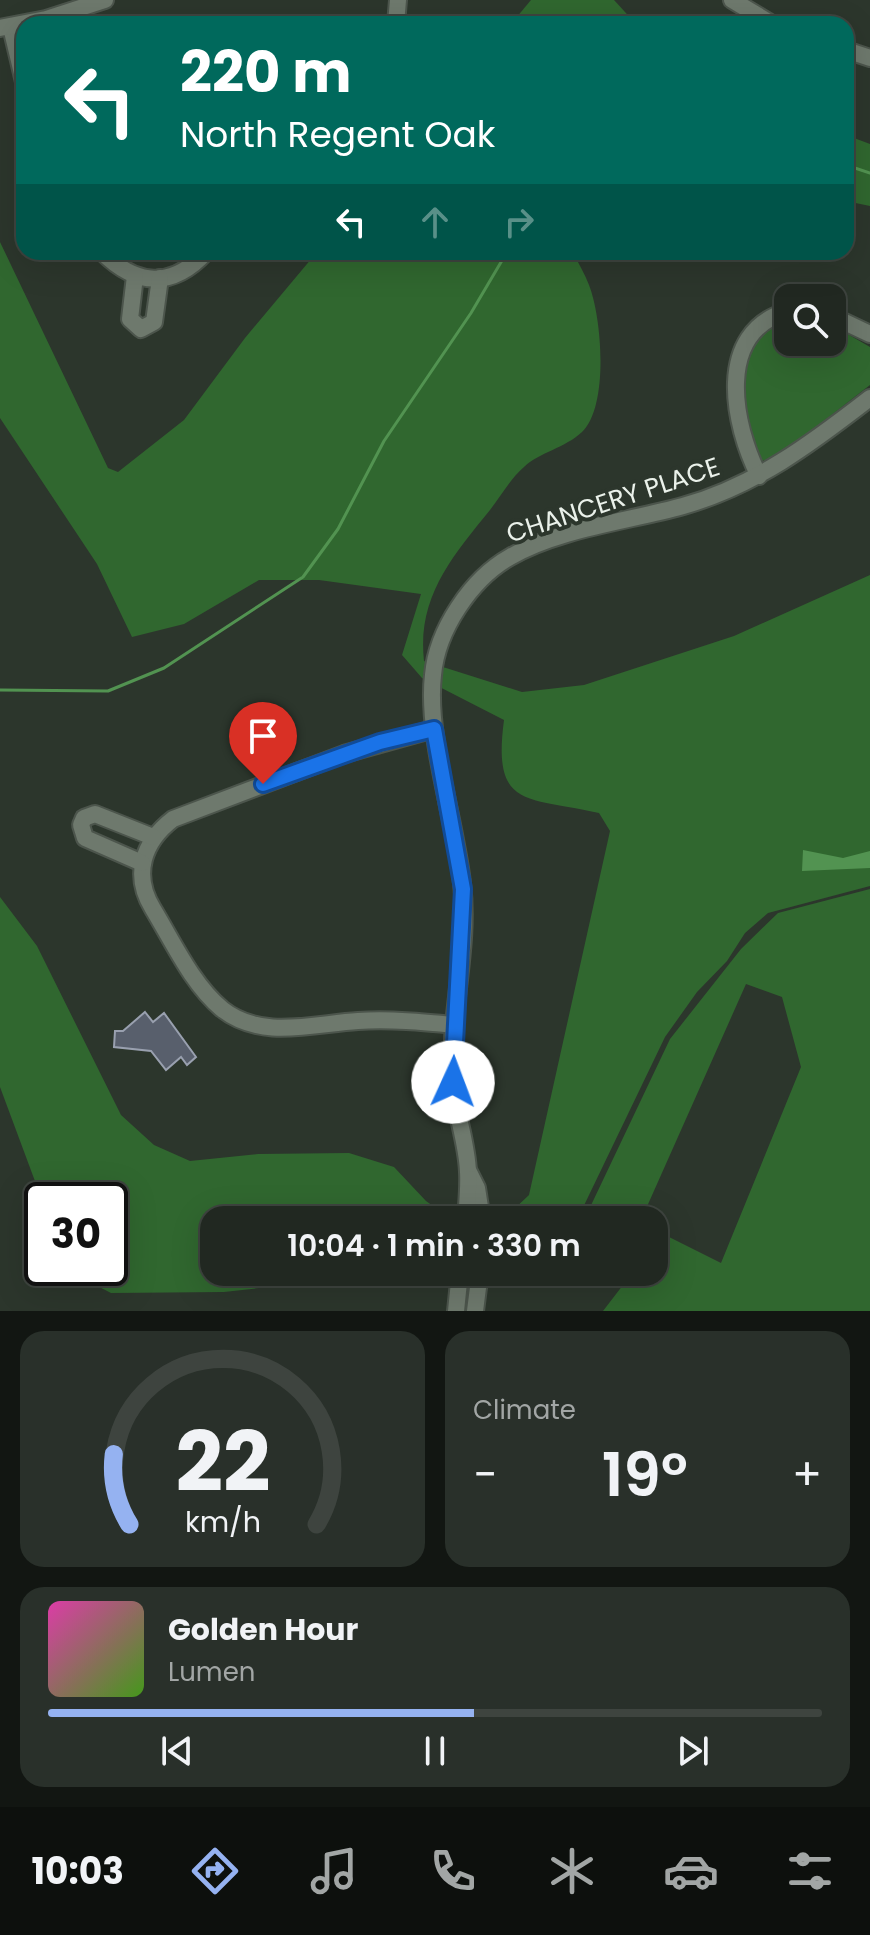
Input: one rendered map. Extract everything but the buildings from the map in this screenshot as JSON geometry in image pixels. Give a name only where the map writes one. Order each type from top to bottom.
[{"type":"street","points":[[48,16],[105,0]]},
{"type":"street","points":[[732,0],[759,16]]},
{"type":"street","points":[[5,28],[16,59]]},
{"type":"street","points":[[110,260],[135,276],[150,281],[183,271],[196,260]]},
{"type":"street","points":[[135,276],[130,319],[141,329],[154,322],[160,278]]},
{"type":"street","points":[[759,476],[743,446],[737,419],[737,370],[749,338],[762,323],[774,317]]},
{"type":"street","points":[[846,323],[870,334]]},
{"type":"street","name":"CHANCERY PLACE","points":[[467,1206],[468,1172],[453,1082],[463,889],[434,729],[433,672],[443,636],[469,594],[500,563],[525,549],[687,505],[759,476],[795,455],[870,398]]},
{"type":"street","points":[[434,729],[380,742],[292,772],[173,819],[147,850],[148,901],[194,976],[221,1008],[242,1021],[267,1028],[358,1021],[455,1025]]},
{"type":"street","name":"CHANCERY PLACE","points":[[468,1172],[477,1188],[480,1206]]},
{"type":"street","points":[[456,1311],[459,1286]]},
{"type":"street","points":[[475,1311],[478,1286]]},
{"type":"shaded area","points":[[531,0],[614,0],[629,16],[518,16]]},
{"type":"shaded area","points":[[854,138],[870,144],[870,206],[854,203]]},
{"type":"shaded area","points":[[0,242],[108,468],[118,472],[184,420],[245,338],[310,260],[577,260],[594,300],[600,339],[600,383],[591,420],[575,437],[537,457],[519,471],[463,544],[432,597],[423,638],[424,661],[522,692],[584,685],[734,636],[870,575],[870,886],[768,913],[745,933],[727,961],[697,992],[665,1037],[584,1206],[517,1206],[529,1195],[610,831],[599,813],[534,800],[520,794],[510,784],[504,770],[504,720],[422,678],[402,655],[421,594],[319,580],[259,580],[184,624],[132,637],[97,564],[0,418]]},
{"type":"shaded area","points":[[774,327],[774,356],[846,356],[846,333],[870,347],[870,385],[775,459],[759,461],[747,419],[742,380],[754,346]]},
{"type":"shaded area","points":[[803,850],[843,858],[870,851],[870,868],[802,871]]},
{"type":"shaded area","points":[[870,889],[870,1311],[603,1311],[622,1286],[668,1286],[668,1236],[721,1263],[801,1067],[782,997],[746,984],[647,1206],[591,1206],[670,1039],[741,949],[778,913]]},
{"type":"shaded area","points":[[0,897],[37,946],[121,1115],[154,1145],[190,1161],[258,1154],[349,1153],[394,1167],[433,1206],[200,1206],[200,1286],[277,1286],[224,1292],[111,1293],[97,1286],[128,1286],[128,1182],[35,1182],[0,1087]]},
{"type":"waterway","points":[[854,168],[870,173]]},
{"type":"waterway","points":[[0,690],[108,691],[164,668],[303,577],[338,529],[384,441],[471,313],[502,260]]},
{"type":"route","points":[[263,784],[380,742],[434,729],[459,851],[463,889],[463,936],[453,1082]]}]
